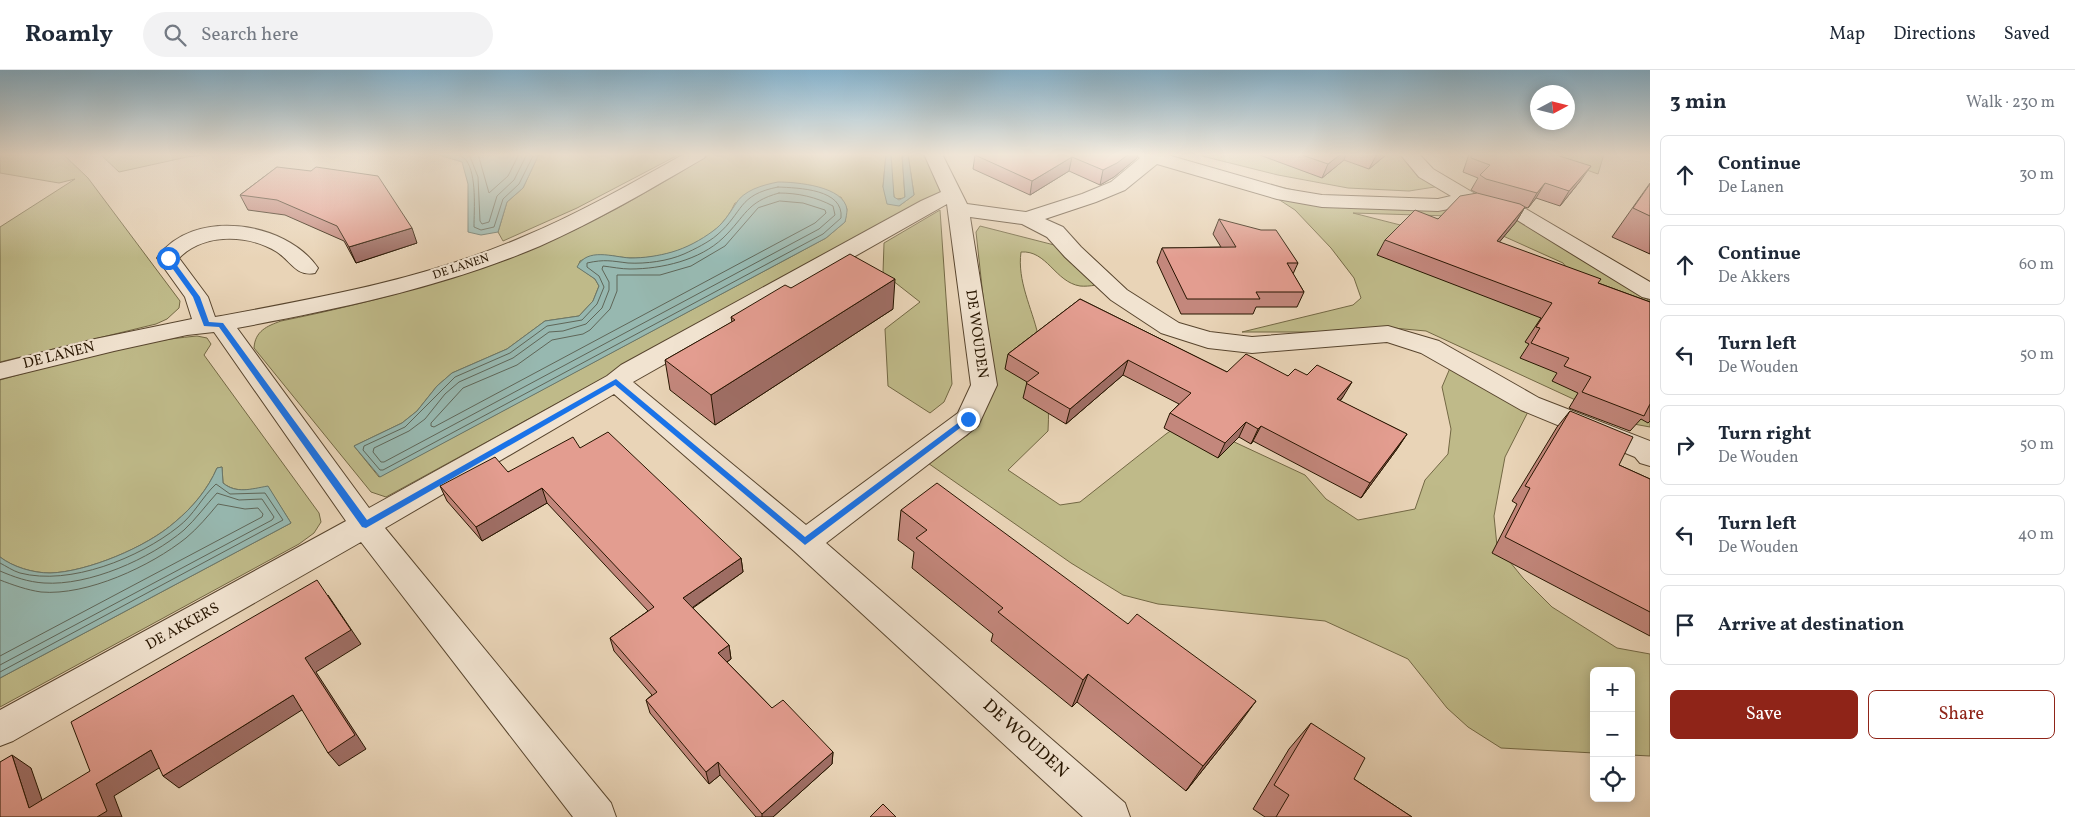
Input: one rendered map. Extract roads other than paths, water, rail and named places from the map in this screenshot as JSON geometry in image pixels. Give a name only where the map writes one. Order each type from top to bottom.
[{"type":"street","name":"DE LANEN","points":[[0,371],[71,352],[386,290],[508,251],[606,206],[636,189]]},
{"type":"street","name":"DE WOUDEN","points":[[805,542],[968,419],[984,385],[955,202],[949,189]]},
{"type":"street","points":[[1027,218],[1090,198],[1111,189]]},
{"type":"street","points":[[1263,189],[1284,195],[1322,201],[1438,205],[1470,199]]},
{"type":"street","points":[[1453,189],[1470,199],[1519,213],[1650,292]]},
{"type":"street","points":[[366,525],[616,382],[647,361],[928,206],[955,202],[1027,218],[1055,232],[1073,252],[1119,295],[1170,328],[1208,340],[1252,345],[1388,334],[1430,346],[1530,404],[1648,452]]},
{"type":"street","points":[[307,268],[284,247],[254,236],[228,232],[201,236],[182,245],[168,258],[213,324],[366,525],[597,817]]},
{"type":"street","name":"DE WOUDEN","points":[[616,382],[805,542],[1111,817]]},
{"type":"street","name":"DE AKKERS","points":[[0,729],[366,525]]},
{"type":"water","points":[[468,189],[522,189],[507,202],[498,232],[481,235],[468,232]]},
{"type":"water","points":[[756,189],[823,189],[838,196],[844,202],[847,210],[845,222],[826,238],[380,477],[354,446],[402,423],[417,411],[437,386],[452,373],[507,349],[545,321],[579,316],[593,301],[599,286],[595,279],[577,267],[587,257],[601,255],[630,258],[646,257],[683,248],[698,241],[717,228],[726,219],[739,200],[748,192]]},
{"type":"water","points":[[883,189],[893,189],[894,197],[899,200],[905,197],[904,189],[913,189],[914,195],[899,206],[887,204]]},
{"type":"water","points":[[222,467],[223,483],[233,489],[244,490],[268,486],[291,523],[0,678],[0,557],[23,569],[50,573],[65,572],[116,557],[149,540],[175,522],[199,497],[217,468]]}]
